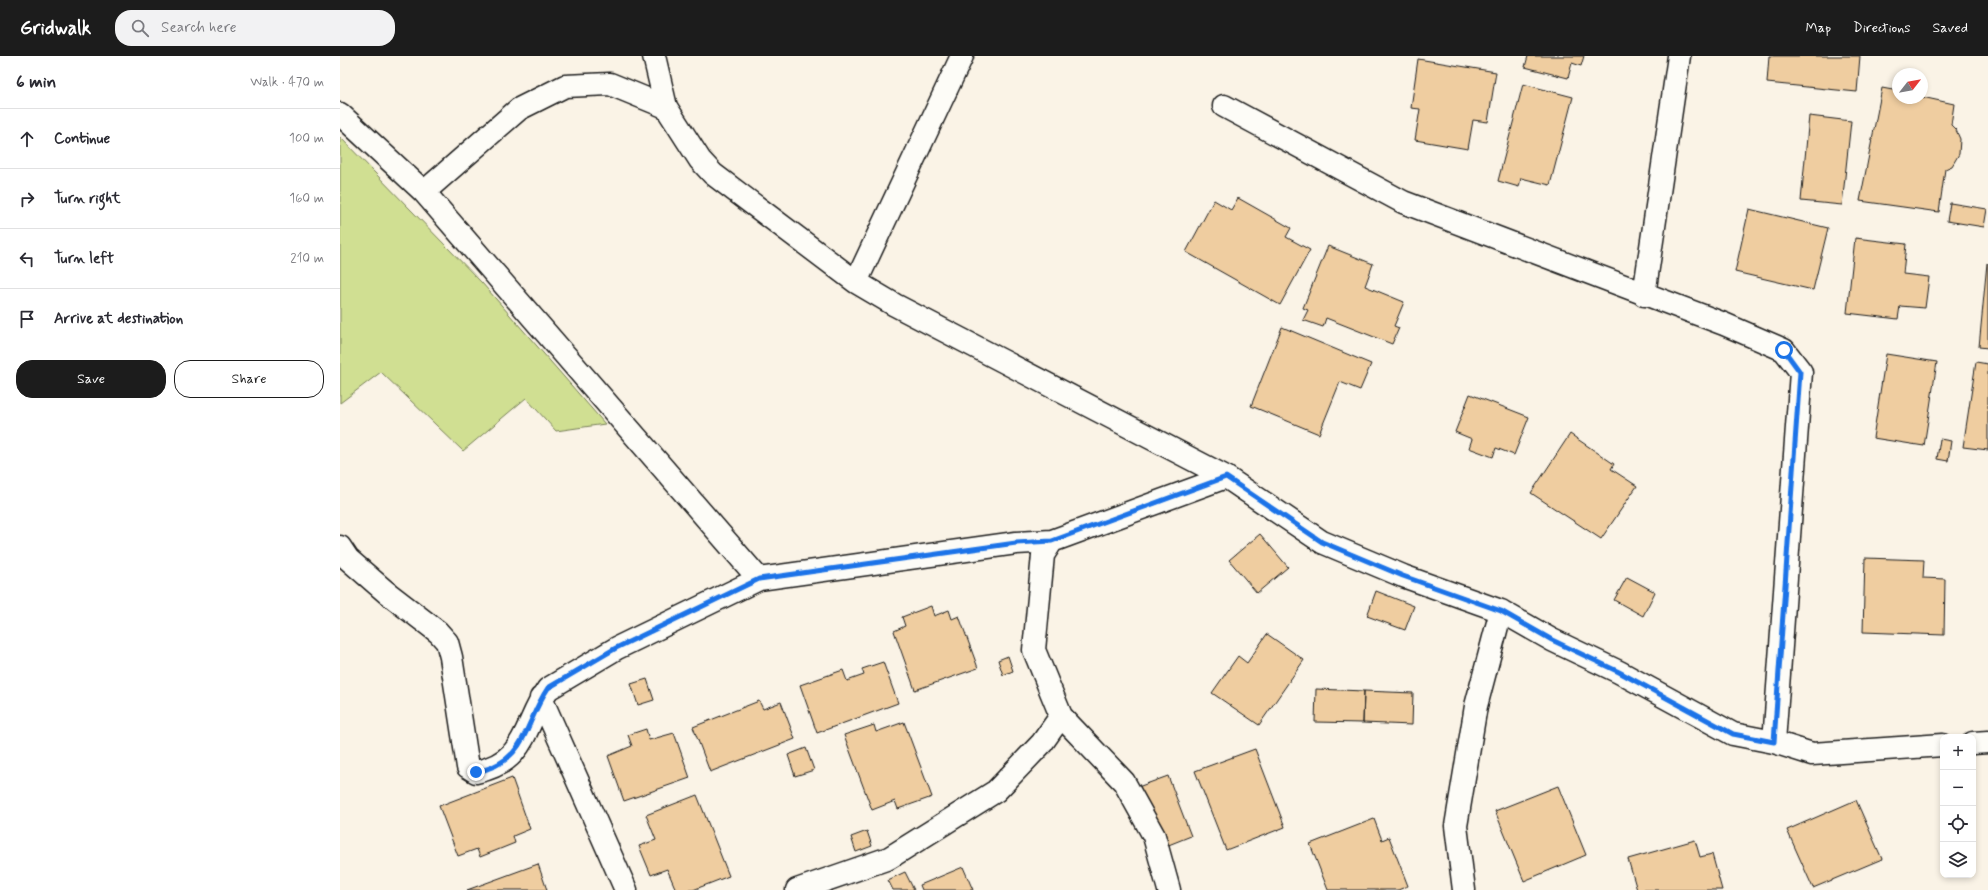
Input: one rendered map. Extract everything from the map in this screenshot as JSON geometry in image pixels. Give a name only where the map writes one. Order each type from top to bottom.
[{"type":"street","points":[[654,56],[666,107],[700,160],[713,174],[856,282],[895,305],[1226,477],[1322,542],[1403,576],[1501,611],[1552,640],[1619,672],[1733,734],[1774,742],[1812,754],[1940,745]]},
{"type":"street","points":[[856,282],[962,56]]},
{"type":"street","points":[[1644,295],[1679,56]]},
{"type":"street","points":[[424,192],[519,109],[565,86],[610,84],[666,107]]},
{"type":"street","points":[[1224,106],[1403,202],[1644,295],[1724,324],[1784,350],[1800,372],[1774,742]]},
{"type":"street","points":[[340,114],[424,192],[759,579]]},
{"type":"street","points":[[340,547],[348,558],[386,592],[438,632],[447,642],[451,657],[468,767],[476,772],[487,770],[508,760],[522,741],[541,698],[548,688],[616,648],[759,579],[1016,543],[1052,541],[1226,477]]},
{"type":"street","points":[[1052,541],[1043,555],[1034,650],[1060,716],[1124,782],[1154,836],[1169,890]]},
{"type":"street","points":[[1464,890],[1456,826],[1476,706],[1501,611]]},
{"type":"street","points":[[541,698],[626,890]]},
{"type":"street","points":[[797,890],[889,858],[996,791],[1042,743],[1060,716]]},
{"type":"street","points":[[1976,743],[1988,742]]},
{"type":"green space","points":[[340,137],[482,283],[605,424],[556,431],[526,398],[463,451],[381,372],[340,403]]},
{"type":"building","points":[[1528,56],[1584,56],[1581,66],[1572,63],[1568,78],[1525,67]]},
{"type":"building","points":[[1769,56],[1860,56],[1857,92],[1767,83]]},
{"type":"building","points":[[1418,59],[1496,72],[1488,122],[1473,120],[1468,149],[1415,140],[1420,109],[1411,108]]},
{"type":"building","points":[[1523,84],[1573,97],[1550,185],[1521,178],[1519,187],[1498,181]]},
{"type":"building","points":[[1882,88],[1892,90],[1892,104],[1928,104],[1928,98],[1954,104],[1951,125],[1956,130],[1960,139],[1959,154],[1952,166],[1945,169],[1939,212],[1860,201]]},
{"type":"building","points":[[1809,116],[1851,121],[1842,205],[1801,201]]},
{"type":"building","points":[[1238,198],[1291,228],[1286,237],[1310,250],[1280,305],[1186,252],[1214,200],[1231,210]]},
{"type":"building","points":[[1950,203],[1987,209],[1984,227],[1947,221]]},
{"type":"building","points":[[1749,209],[1828,228],[1813,290],[1735,272]]},
{"type":"building","points":[[1855,238],[1906,244],[1903,274],[1929,277],[1925,308],[1900,306],[1898,319],[1847,313]]},
{"type":"building","points":[[1328,246],[1373,264],[1365,286],[1404,302],[1394,326],[1399,328],[1392,344],[1326,318],[1323,327],[1303,320],[1308,310],[1303,308]]},
{"type":"building","points":[[1987,263],[1988,264],[1988,348],[1979,347]]},
{"type":"building","points":[[1282,327],[1371,364],[1360,390],[1340,382],[1319,434],[1251,406]]},
{"type":"building","points":[[1886,354],[1937,362],[1924,446],[1873,438]]},
{"type":"building","points":[[1976,362],[1988,364],[1988,450],[1963,447]]},
{"type":"building","points":[[1470,394],[1529,417],[1514,455],[1496,448],[1493,457],[1469,448],[1472,439],[1455,432]]},
{"type":"building","points":[[1570,434],[1614,464],[1611,469],[1637,486],[1601,539],[1531,493]]},
{"type":"building","points":[[1940,439],[1951,441],[1948,461],[1937,459]]},
{"type":"building","points":[[1260,534],[1288,567],[1257,593],[1229,560]]},
{"type":"building","points":[[1865,558],[1924,560],[1923,578],[1945,579],[1944,635],[1863,632]]},
{"type":"building","points":[[1627,577],[1655,592],[1643,616],[1614,600]]},
{"type":"building","points":[[1376,591],[1414,606],[1405,630],[1367,616]]},
{"type":"building","points":[[931,606],[934,616],[949,610],[952,619],[959,616],[978,668],[915,690],[894,631],[905,626],[902,617]]},
{"type":"building","points":[[1267,634],[1304,660],[1259,725],[1212,693],[1238,656],[1247,663]]},
{"type":"building","points":[[1008,656],[1013,671],[1003,675],[998,660]]},
{"type":"building","points":[[883,662],[898,703],[817,733],[800,685],[843,670],[847,681],[864,675],[862,669]]},
{"type":"building","points":[[647,679],[654,700],[638,705],[631,684]]},
{"type":"building","points":[[1316,689],[1364,691],[1363,723],[1315,722]]},
{"type":"building","points":[[1364,691],[1413,693],[1412,725],[1363,723]]},
{"type":"building","points":[[759,701],[763,709],[781,702],[795,739],[710,772],[693,727]]},
{"type":"building","points":[[904,722],[932,797],[898,809],[895,801],[872,810],[844,735],[874,725],[876,732]]},
{"type":"building","points":[[646,729],[649,740],[674,733],[690,778],[624,801],[608,756],[632,746],[628,735]]},
{"type":"building","points":[[806,748],[814,770],[795,776],[788,755]]},
{"type":"building","points":[[1255,749],[1285,827],[1226,850],[1195,771]]},
{"type":"building","points":[[1168,776],[1191,836],[1161,848],[1138,787]]},
{"type":"building","points":[[512,778],[530,829],[513,836],[515,843],[480,857],[477,849],[458,856],[439,806]]},
{"type":"building","points":[[1558,786],[1586,855],[1524,881],[1495,811]]},
{"type":"building","points":[[697,795],[729,876],[693,890],[676,890],[667,869],[651,875],[639,846],[656,840],[646,815]]},
{"type":"building","points":[[1856,800],[1882,859],[1813,888],[1787,830]]},
{"type":"building","points":[[1374,819],[1382,840],[1389,837],[1408,886],[1398,890],[1328,890],[1310,844]]},
{"type":"building","points":[[867,831],[872,846],[856,852],[851,837]]},
{"type":"building","points":[[1695,840],[1700,857],[1712,854],[1722,890],[1637,890],[1628,859]]},
{"type":"building","points":[[538,864],[547,890],[467,890]]},
{"type":"building","points":[[963,867],[973,890],[922,890],[920,885]]},
{"type":"building","points":[[905,872],[914,890],[893,890],[888,880]]},
{"type":"route","points":[[476,772],[487,770],[508,760],[515,752],[522,741],[541,698],[548,688],[616,648],[759,579],[1016,543],[1052,541],[1226,477],[1322,542],[1403,576],[1501,611],[1552,640],[1619,672],[1733,734],[1774,742],[1800,372],[1784,350]]}]
